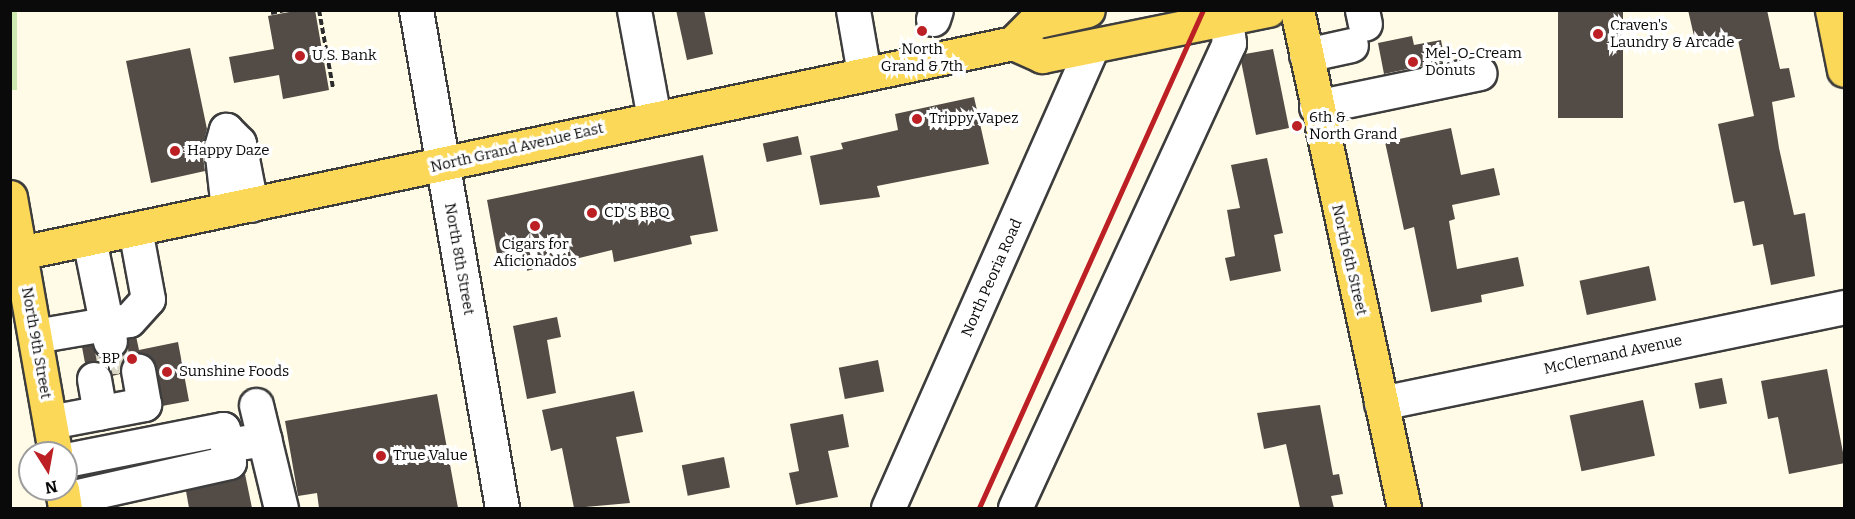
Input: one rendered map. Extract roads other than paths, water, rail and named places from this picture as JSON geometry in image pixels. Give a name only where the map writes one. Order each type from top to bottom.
[{"type":"main road","points":[[1078,11],[1034,22],[1013,43],[1042,56],[1268,10]]},
{"type":"main road","name":"North 6th Street","points":[[1297,10],[1316,107],[1404,508]]},
{"type":"main road","points":[[1832,10],[1845,70]]},
{"type":"main road","name":"North Grand Avenue East","points":[[20,253],[1013,43]]},
{"type":"main road","name":"North 9th Street","points":[[10,197],[52,437]]},
{"type":"street","name":"North 8th Street","points":[[416,10],[502,508]]},
{"type":"street","points":[[634,10],[654,118]]},
{"type":"street","points":[[853,10],[864,73]]},
{"type":"street","points":[[1014,508],[1229,43],[1226,20]]},
{"type":"street","points":[[1306,55],[1359,26]]},
{"type":"street","name":"North Peoria Road","points":[[888,508],[1092,47]]},
{"type":"street","points":[[1316,107],[1480,73]]},
{"type":"street","points":[[35,336],[109,332],[148,299],[135,229]]},
{"type":"street","points":[[89,239],[109,332]]},
{"type":"street","name":"McClernand Avenue","points":[[1381,403],[1845,307]]},
{"type":"street","points":[[52,437],[111,410],[144,404],[116,375],[111,410],[137,445],[153,481]]},
{"type":"street","points":[[256,405],[281,508]]},
{"type":"street","points":[[78,457],[223,429],[229,462],[78,496]]},
{"type":"street","points":[[227,445],[265,439]]},
{"type":"tunnel","points":[[110,341],[116,375]]},
{"type":"railway","points":[[979,508],[1203,10]]},
{"type":"place","name":"North Grand & 7th","points":[[922,31]]},
{"type":"place","name":"Craven's Laundry & Arcade","points":[[1598,34]]},
{"type":"place","name":"U.S. Bank","points":[[300,56]]},
{"type":"place","name":"Mel-O-Cream Donuts","points":[[1413,62]]},
{"type":"place","name":"Trippy Vapez","points":[[917,119]]},
{"type":"place","name":"6th & North Grand","points":[[1297,126]]},
{"type":"place","name":"Happy Daze","points":[[175,151]]},
{"type":"place","name":"CD'S BBQ","points":[[592,213]]},
{"type":"place","name":"Cigars for Aficionados","points":[[535,226]]},
{"type":"place","name":"BP","points":[[132,359]]},
{"type":"place","name":"Sunshine Foods","points":[[167,372]]},
{"type":"place","name":"True Value","points":[[381,456]]}]
